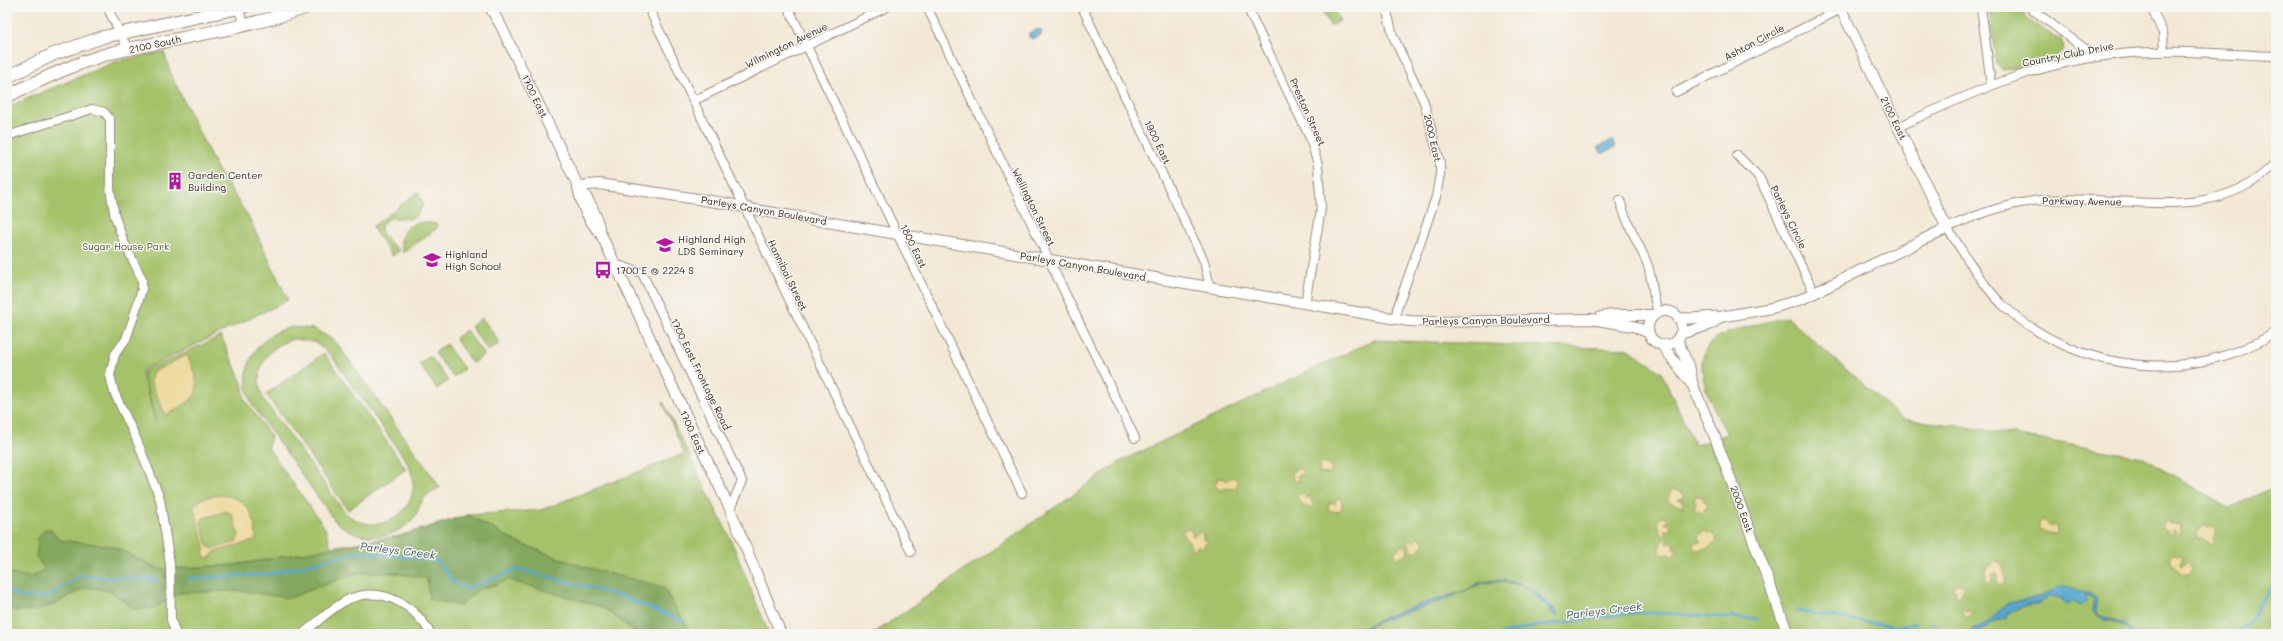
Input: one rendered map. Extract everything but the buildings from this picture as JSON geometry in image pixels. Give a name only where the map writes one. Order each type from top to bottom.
[{"type":"main road","name":"2100 South","points":[[7,77],[70,48],[120,33],[239,7]]},
{"type":"main road","name":"2100 South","points":[[7,96],[67,68],[128,50],[245,25],[307,7]]},
{"type":"street","points":[[107,7],[128,50]]},
{"type":"street","points":[[239,7],[245,25]]},
{"type":"street","name":"1700 East","points":[[490,7],[497,18],[578,186],[594,208],[600,232],[730,509],[781,634]]},
{"type":"street","points":[[495,7],[497,18]]},
{"type":"street","name":"Hannibal Street","points":[[648,7],[911,552]]},
{"type":"street","name":"1800 East","points":[[788,7],[1022,493]]},
{"type":"street","name":"Wilmington Avenue","points":[[693,101],[887,7]]},
{"type":"street","name":"Wellington Street","points":[[927,7],[1135,438]]},
{"type":"street","name":"1900 East","points":[[1082,7],[1204,261],[1210,288]]},
{"type":"street","name":"Preston Street","points":[[1247,7],[1308,134],[1318,165],[1321,209],[1305,304]]},
{"type":"street","name":"2000 East","points":[[1386,7],[1393,36],[1424,102],[1440,168],[1436,197],[1397,309],[1396,318]]},
{"type":"street","points":[[1981,7],[1991,84]]},
{"type":"street","points":[[2029,7],[2096,57]]},
{"type":"street","points":[[2152,7],[2163,33],[2164,52]]},
{"type":"street","name":"Ashton Circle","points":[[1676,92],[1841,8]]},
{"type":"street","name":"2100 East","points":[[1841,8],[1947,228]]},
{"type":"street","name":"Country Club Drive","points":[[1898,127],[1991,84],[2038,69],[2096,57],[2128,53],[2164,52],[2276,56]]},
{"type":"street","points":[[7,136],[92,109],[104,112],[110,119],[110,189],[116,217],[124,242],[142,279],[142,289],[134,319],[126,339],[115,354],[110,375],[114,392],[136,438],[160,499],[170,564],[171,620],[176,634]]},
{"type":"street","name":"Parleys Circle","points":[[1737,155],[1759,178],[1814,293]]},
{"type":"street","name":"Parkway Avenue","points":[[1720,317],[1772,308],[1802,299],[1947,228],[1991,210],[2042,200],[2183,203],[2207,200],[2240,189],[2254,181],[2276,162]]},
{"type":"street","name":"Parleys Canyon Boulevard","points":[[578,186],[599,184],[745,207],[1210,288],[1396,318],[1433,322],[1591,319],[1633,326],[1648,333]]},
{"type":"street","points":[[1620,200],[1626,221],[1647,264],[1656,314]]},
{"type":"street","points":[[1947,228],[1981,281],[2004,305],[2042,335],[2067,347],[2089,355],[2137,365],[2177,365],[2237,352],[2276,332]]},
{"type":"street","name":"1700 East Frontage Road","points":[[615,264],[642,272],[742,481],[730,509]]},
{"type":"street","points":[[1669,312],[1678,318],[1693,320],[1709,316],[1720,317],[1712,324],[1679,337],[1667,345],[1662,345],[1652,340],[1648,333],[1648,324],[1656,314],[1669,312]]},
{"type":"street","name":"Parleys Canyon Boulevard","points":[[1591,319],[1613,314],[1656,314]]},
{"type":"street","points":[[1678,318],[1682,329],[1679,337]]},
{"type":"street","name":"2000 East","points":[[1679,337],[1690,370],[1693,386],[1718,444],[1788,634]]},
{"type":"street","name":"2000 East","points":[[1662,345],[1693,386]]},
{"type":"street","points":[[302,634],[349,599],[362,596],[381,595],[393,598],[414,611],[423,619],[432,634]]},
{"type":"green space","points":[[1321,7],[1333,7],[1340,21],[1330,26]]},
{"type":"green space","points":[[1989,7],[2017,7],[2034,24],[2062,41],[2064,50],[2056,58],[2003,70],[1996,64]]},
{"type":"green space","name":"Sugar House Park","points":[[164,52],[172,77],[215,165],[250,220],[288,300],[141,371],[156,422],[143,372],[221,336],[242,383],[245,400],[271,436],[268,448],[325,528],[331,547],[399,536],[468,515],[541,510],[684,454],[663,402],[730,538],[769,634],[7,634],[7,107],[117,61]]},
{"type":"green space","points":[[418,192],[423,204],[416,216],[408,219],[389,218],[381,225],[382,234],[399,251],[392,256],[372,227]]},
{"type":"green space","points":[[423,222],[437,224],[436,229],[403,253],[401,241],[404,232],[411,225]]},
{"type":"green space","points":[[1787,317],[1902,419],[1961,426],[2142,457],[2229,508],[2276,486],[2276,634],[873,634],[1121,461],[1374,340],[1629,349],[1661,372],[1695,445],[1727,434],[1715,412],[1702,372],[1703,359],[1707,347],[1721,335]]},
{"type":"green space","points":[[482,318],[500,343],[488,351],[471,327]]},
{"type":"green space","points":[[291,327],[314,329],[335,341],[440,487],[425,497],[415,517],[405,527],[385,535],[375,536],[354,532],[344,528],[335,521],[253,406],[248,393],[248,368],[258,347],[267,338]],"holes":[[[294,339],[314,342],[330,354],[407,462],[413,477],[413,492],[408,505],[399,515],[388,521],[375,524],[360,522],[346,514],[264,400],[260,390],[259,380],[263,362],[268,354],[275,348]]]},
{"type":"green space","points":[[466,330],[484,355],[472,363],[455,338]]},
{"type":"green space","points":[[446,344],[464,369],[453,377],[435,353]]},
{"type":"green space","points":[[324,353],[406,469],[348,510],[266,394]]},
{"type":"green space","points":[[430,356],[448,381],[437,389],[419,364]]},
{"type":"green space","points":[[468,515],[519,543],[581,566],[663,587],[689,630],[677,634],[638,634],[602,607],[509,580],[478,590],[460,606],[429,599],[427,578],[395,573],[356,573],[289,598],[239,591],[179,593],[154,608],[135,609],[110,591],[86,587],[55,604],[37,610],[17,611],[7,609],[7,573],[31,577],[45,569],[36,557],[38,538],[45,529],[51,530],[59,540],[113,546],[159,569],[234,565],[399,536]]},
{"type":"sand","points":[[187,355],[196,377],[196,392],[187,403],[166,415],[150,381],[153,372]]},
{"type":"sand","points":[[1323,463],[1332,467],[1330,474],[1319,473],[1320,464]]},
{"type":"sand","points":[[1300,468],[1304,475],[1298,475],[1297,477],[1300,481],[1294,481],[1291,472]]},
{"type":"sand","points":[[1233,477],[1238,481],[1236,489],[1225,488],[1220,490],[1215,486],[1217,479],[1223,478],[1227,481]]},
{"type":"sand","points":[[1672,489],[1683,494],[1683,498],[1678,499],[1683,502],[1683,507],[1669,502],[1668,498]]},
{"type":"sand","points":[[1299,493],[1304,494],[1306,499],[1308,496],[1311,497],[1314,505],[1312,509],[1302,505],[1297,497]]},
{"type":"sand","points":[[217,495],[227,496],[242,503],[251,514],[256,530],[256,540],[214,552],[211,557],[206,558],[203,554],[205,547],[193,505],[204,498]],"holes":[[[227,511],[232,514],[239,536],[236,542],[213,549],[207,546],[201,522],[203,518]]]},
{"type":"sand","points":[[1697,496],[1703,497],[1704,502],[1708,504],[1703,513],[1694,510],[1696,502],[1694,498]]},
{"type":"sand","points":[[1339,498],[1342,501],[1342,509],[1336,512],[1328,510],[1329,503],[1332,502],[1335,504],[1335,500]]},
{"type":"sand","points":[[1664,516],[1668,519],[1664,523],[1669,523],[1671,526],[1670,530],[1664,530],[1666,534],[1663,535],[1660,534],[1658,520]]},
{"type":"sand","points":[[2044,520],[2048,525],[2056,526],[2057,534],[2054,535],[2039,529],[2039,523]]},
{"type":"sand","points":[[2168,521],[2169,524],[2181,525],[2180,536],[2177,535],[2174,529],[2172,530],[2174,534],[2171,535],[2163,528],[2163,524]]},
{"type":"sand","points":[[2204,526],[2215,530],[2215,535],[2212,539],[2214,542],[2211,545],[2204,539],[2197,537],[2198,531]]},
{"type":"sand","points":[[1188,528],[1192,531],[1192,535],[1194,537],[1199,532],[1203,534],[1203,539],[1208,541],[1201,548],[1198,545],[1196,549],[1192,550],[1189,541],[1182,534],[1183,530]]},
{"type":"sand","points":[[1703,531],[1713,534],[1717,542],[1708,548],[1695,550],[1692,543],[1701,542],[1698,537]]},
{"type":"sand","points":[[1419,537],[1425,544],[1417,551],[1413,552],[1408,541],[1411,539],[1414,542]]},
{"type":"sand","points":[[1667,539],[1669,540],[1667,544],[1672,543],[1675,545],[1673,549],[1678,549],[1672,557],[1668,554],[1663,555],[1660,552],[1660,543]]},
{"type":"sand","points":[[1403,545],[1407,547],[1408,553],[1398,558],[1394,554],[1396,550]]},
{"type":"sand","points":[[2174,554],[2183,556],[2181,564],[2184,565],[2187,561],[2190,562],[2192,569],[2188,574],[2183,574],[2171,563],[2171,556]]},
{"type":"sand","points":[[1994,561],[2003,565],[2005,581],[2002,585],[1996,583],[1998,575],[1996,573],[1993,574],[1991,582],[1987,583],[1985,580],[1987,569]]},
{"type":"sand","points":[[1957,583],[1964,586],[1958,598],[1955,596],[1956,591],[1953,589]]},
{"type":"sand","points":[[1961,608],[1964,608],[1965,612],[1971,611],[1972,615],[1964,618]]},
{"type":"water","points":[[1038,29],[1042,31],[1041,36],[1032,39],[1029,37],[1029,33]]},
{"type":"water","points":[[1612,140],[1616,147],[1602,154],[1598,147]]},
{"type":"water","points":[[1495,580],[1514,583],[1523,586],[1539,595],[1553,607],[1559,615],[1557,617],[1528,589],[1515,584],[1497,581],[1480,584],[1469,589],[1478,583]]},
{"type":"water","points":[[2058,587],[2079,590],[2090,594],[2097,599],[2096,611],[2098,615],[2126,624],[2134,634],[2118,623],[2101,619],[2092,611],[2094,599],[2085,595],[2086,603],[2081,605],[2073,601],[2065,605],[2062,602],[2063,599],[2050,596],[2038,604],[2027,605],[2008,613],[2006,619],[1994,621],[1979,632],[1974,631],[1973,629],[1983,625],[2008,603],[2038,598]]},
{"type":"water","points":[[1468,589],[1442,601],[1396,615],[1376,623],[1357,634],[1353,633],[1385,617]]},
{"type":"waterway","name":"Parleys Creek","points":[[188,579],[270,574],[358,552],[438,561],[453,582],[465,589],[518,569],[621,596],[682,621]]},
{"type":"waterway","name":"Parleys Creek","points":[[7,591],[22,597],[48,597],[80,576],[157,580]]},
{"type":"waterway","name":"Parleys Creek","points":[[2233,634],[2248,624],[2269,588],[2276,582]]},
{"type":"waterway","name":"Parleys Creek","points":[[1797,611],[1899,627],[1916,623]]},
{"type":"waterway","name":"Parleys Creek","points":[[1500,634],[1536,626],[1640,612],[1758,619]]},
{"type":"waterway","name":"Parleys Creek","points":[[1931,623],[1949,634]]},
{"type":"waterway","name":"Parleys Creek","points":[[1971,634],[1977,631]]},
{"type":"place","name":"Garden Center Building","points":[[175,181]]},
{"type":"place","name":"Highland High LDS Seminary","points":[[665,245]]},
{"type":"place","name":"Highland High School","points":[[432,260]]},
{"type":"place","name":"1700 E @ 2224 S","points":[[603,270]]}]
